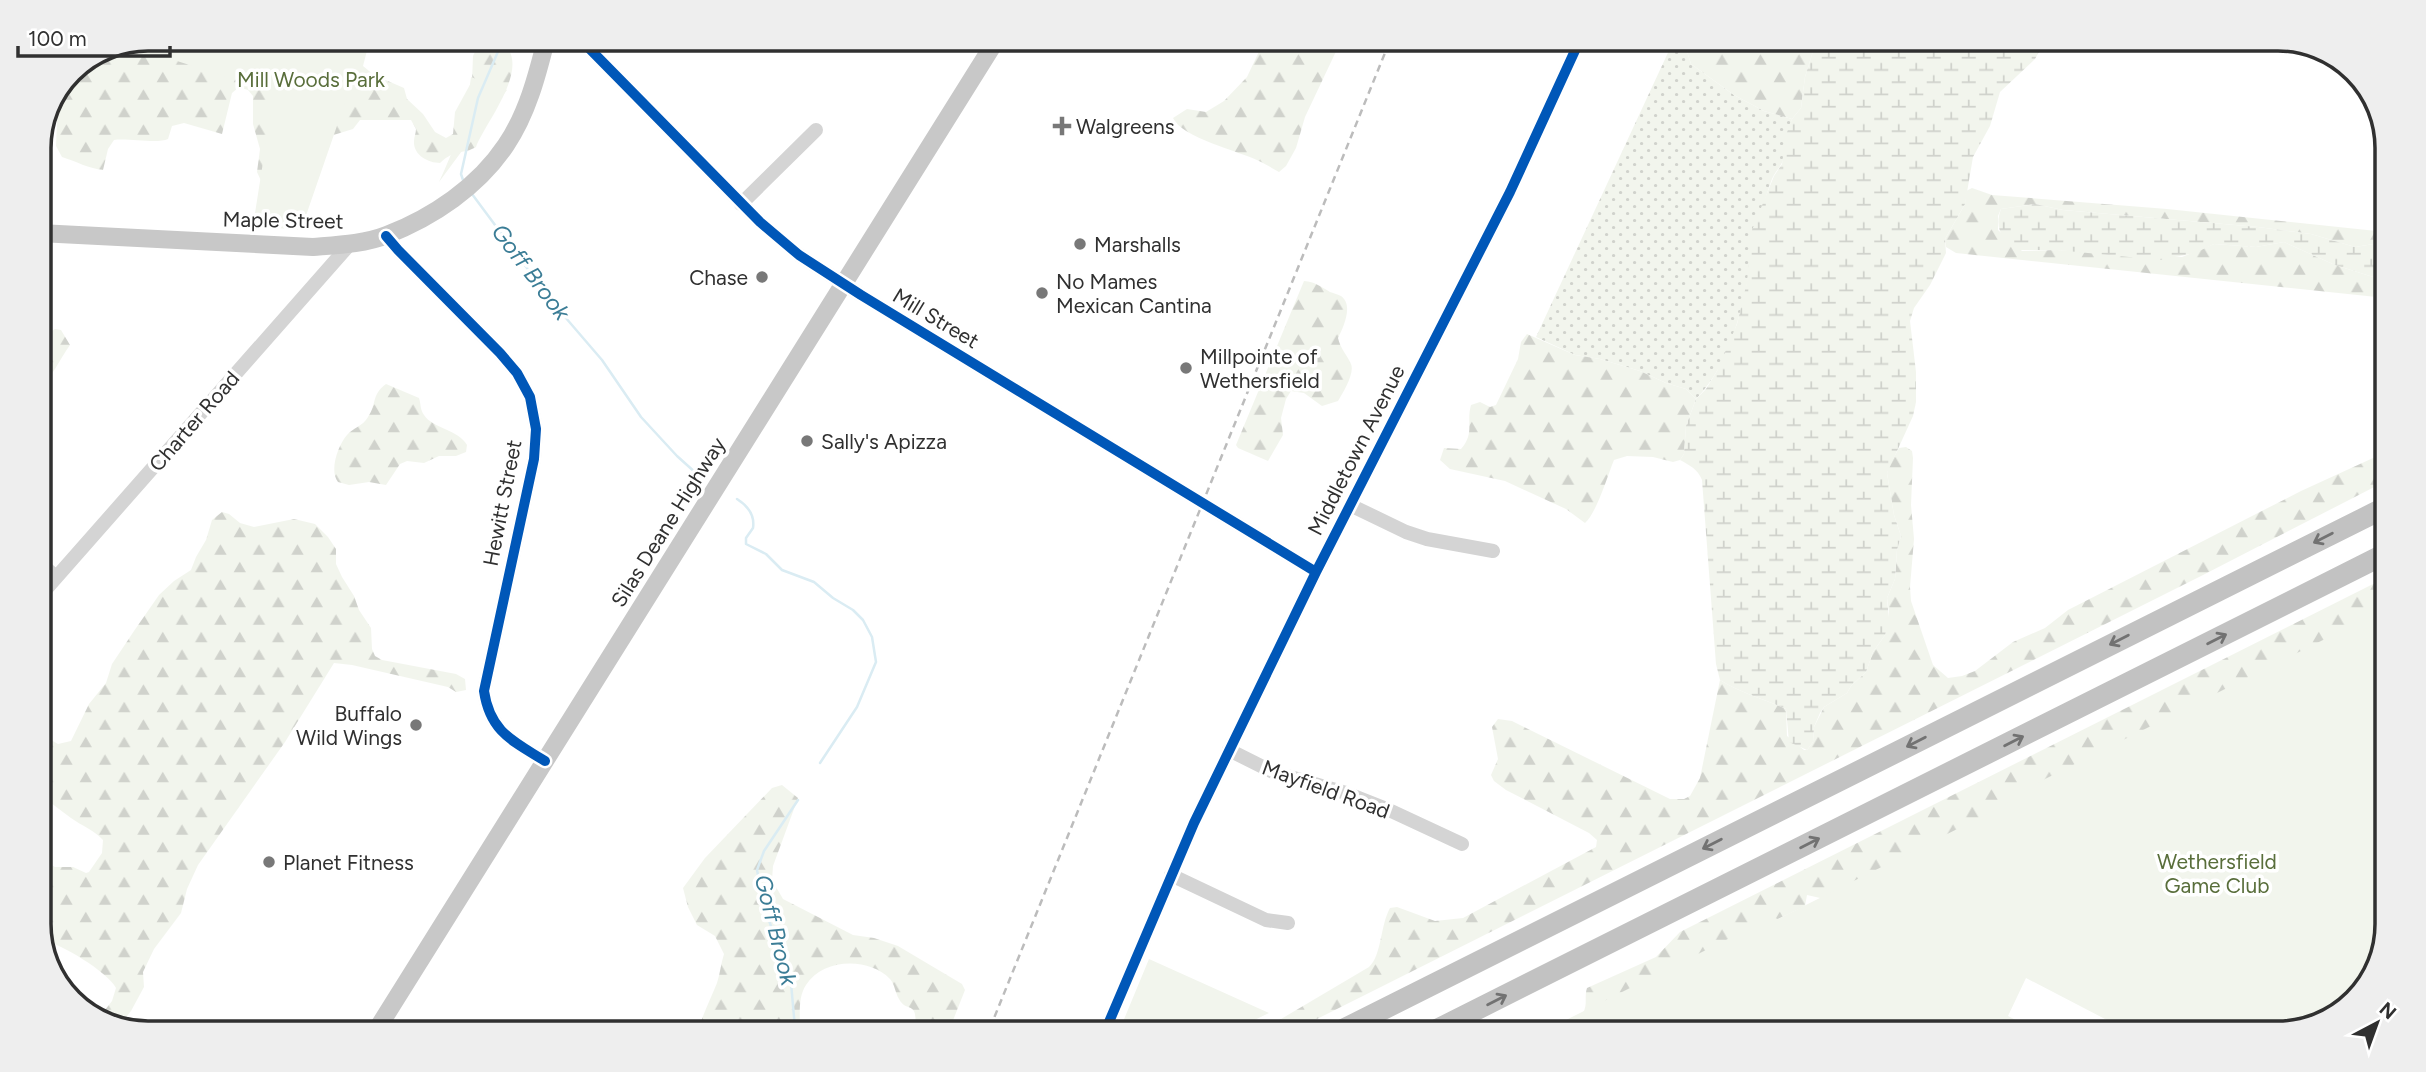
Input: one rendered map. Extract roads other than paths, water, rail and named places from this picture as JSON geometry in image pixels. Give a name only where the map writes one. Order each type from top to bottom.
[{"type":"highway","points":[[1360,1021],[2375,513]]},
{"type":"highway","points":[[1454,1021],[2375,559]]},
{"type":"main road","name":"Maple Street","points":[[51,234],[313,247],[350,244],[386,236],[438,209],[468,187],[506,144],[534,86],[543,51]]},
{"type":"main road","name":"Silas Deane Highway","points":[[382,1021],[989,51]]},
{"type":"street","name":"Mill Street","points":[[592,51],[741,204],[780,240],[844,284],[1316,572]]},
{"type":"street","name":"Middletown Avenue","points":[[1109,1021],[1171,875],[1229,750],[1316,572],[1510,192],[1575,51]]},
{"type":"street","points":[[741,204],[791,158],[816,130]]},
{"type":"street","name":"Hewitt Street","points":[[386,236],[500,353],[517,373],[530,397],[536,429],[534,458],[484,691],[492,720],[499,730],[545,761]]},
{"type":"street","name":"Charter Road","points":[[51,584],[350,244]]},
{"type":"street","points":[[1350,505],[1427,539],[1493,551]]},
{"type":"street","points":[[51,573],[56,578]]},
{"type":"street","name":"Mayfield Road","points":[[1229,750],[1273,772],[1357,797],[1462,844]]},
{"type":"street","points":[[1171,875],[1266,920],[1288,923]]},
{"type":"waterway","name":"Goff Brook","points":[[464,183],[461,174],[478,98],[498,51]]},
{"type":"waterway","name":"Goff Brook","points":[[472,194],[553,303],[602,360],[641,417],[697,474]]},
{"type":"waterway","name":"Goff Brook","points":[[737,499],[747,508],[753,519],[753,528],[746,538],[746,544],[766,554],[782,570],[814,582],[853,610],[863,620],[872,637],[876,662],[857,707],[820,763]]},
{"type":"waterway","name":"Goff Brook","points":[[794,1021],[791,983],[765,909],[757,870],[764,851],[798,800]]},
{"type":"railway","points":[[993,1021],[1386,51]]},
{"type":"place","name":"Walgreens","points":[[1062,126]]},
{"type":"place","name":"Marshalls","points":[[1080,244]]},
{"type":"place","name":"Chase","points":[[762,277]]},
{"type":"place","name":"No Mames Mexican Cantina","points":[[1042,293]]},
{"type":"place","name":"Millpointe of Wethersfield","points":[[1186,368]]},
{"type":"place","name":"Sally's Apizza","points":[[807,441]]},
{"type":"place","name":"Buffalo Wild Wings","points":[[416,725]]},
{"type":"place","name":"Planet Fitness","points":[[269,862]]},
{"type":"park label","name":"Mill Woods Park","points":[[311,79]]},
{"type":"park label","name":"Wethersfield Game Club","points":[[2217,873]]}]
